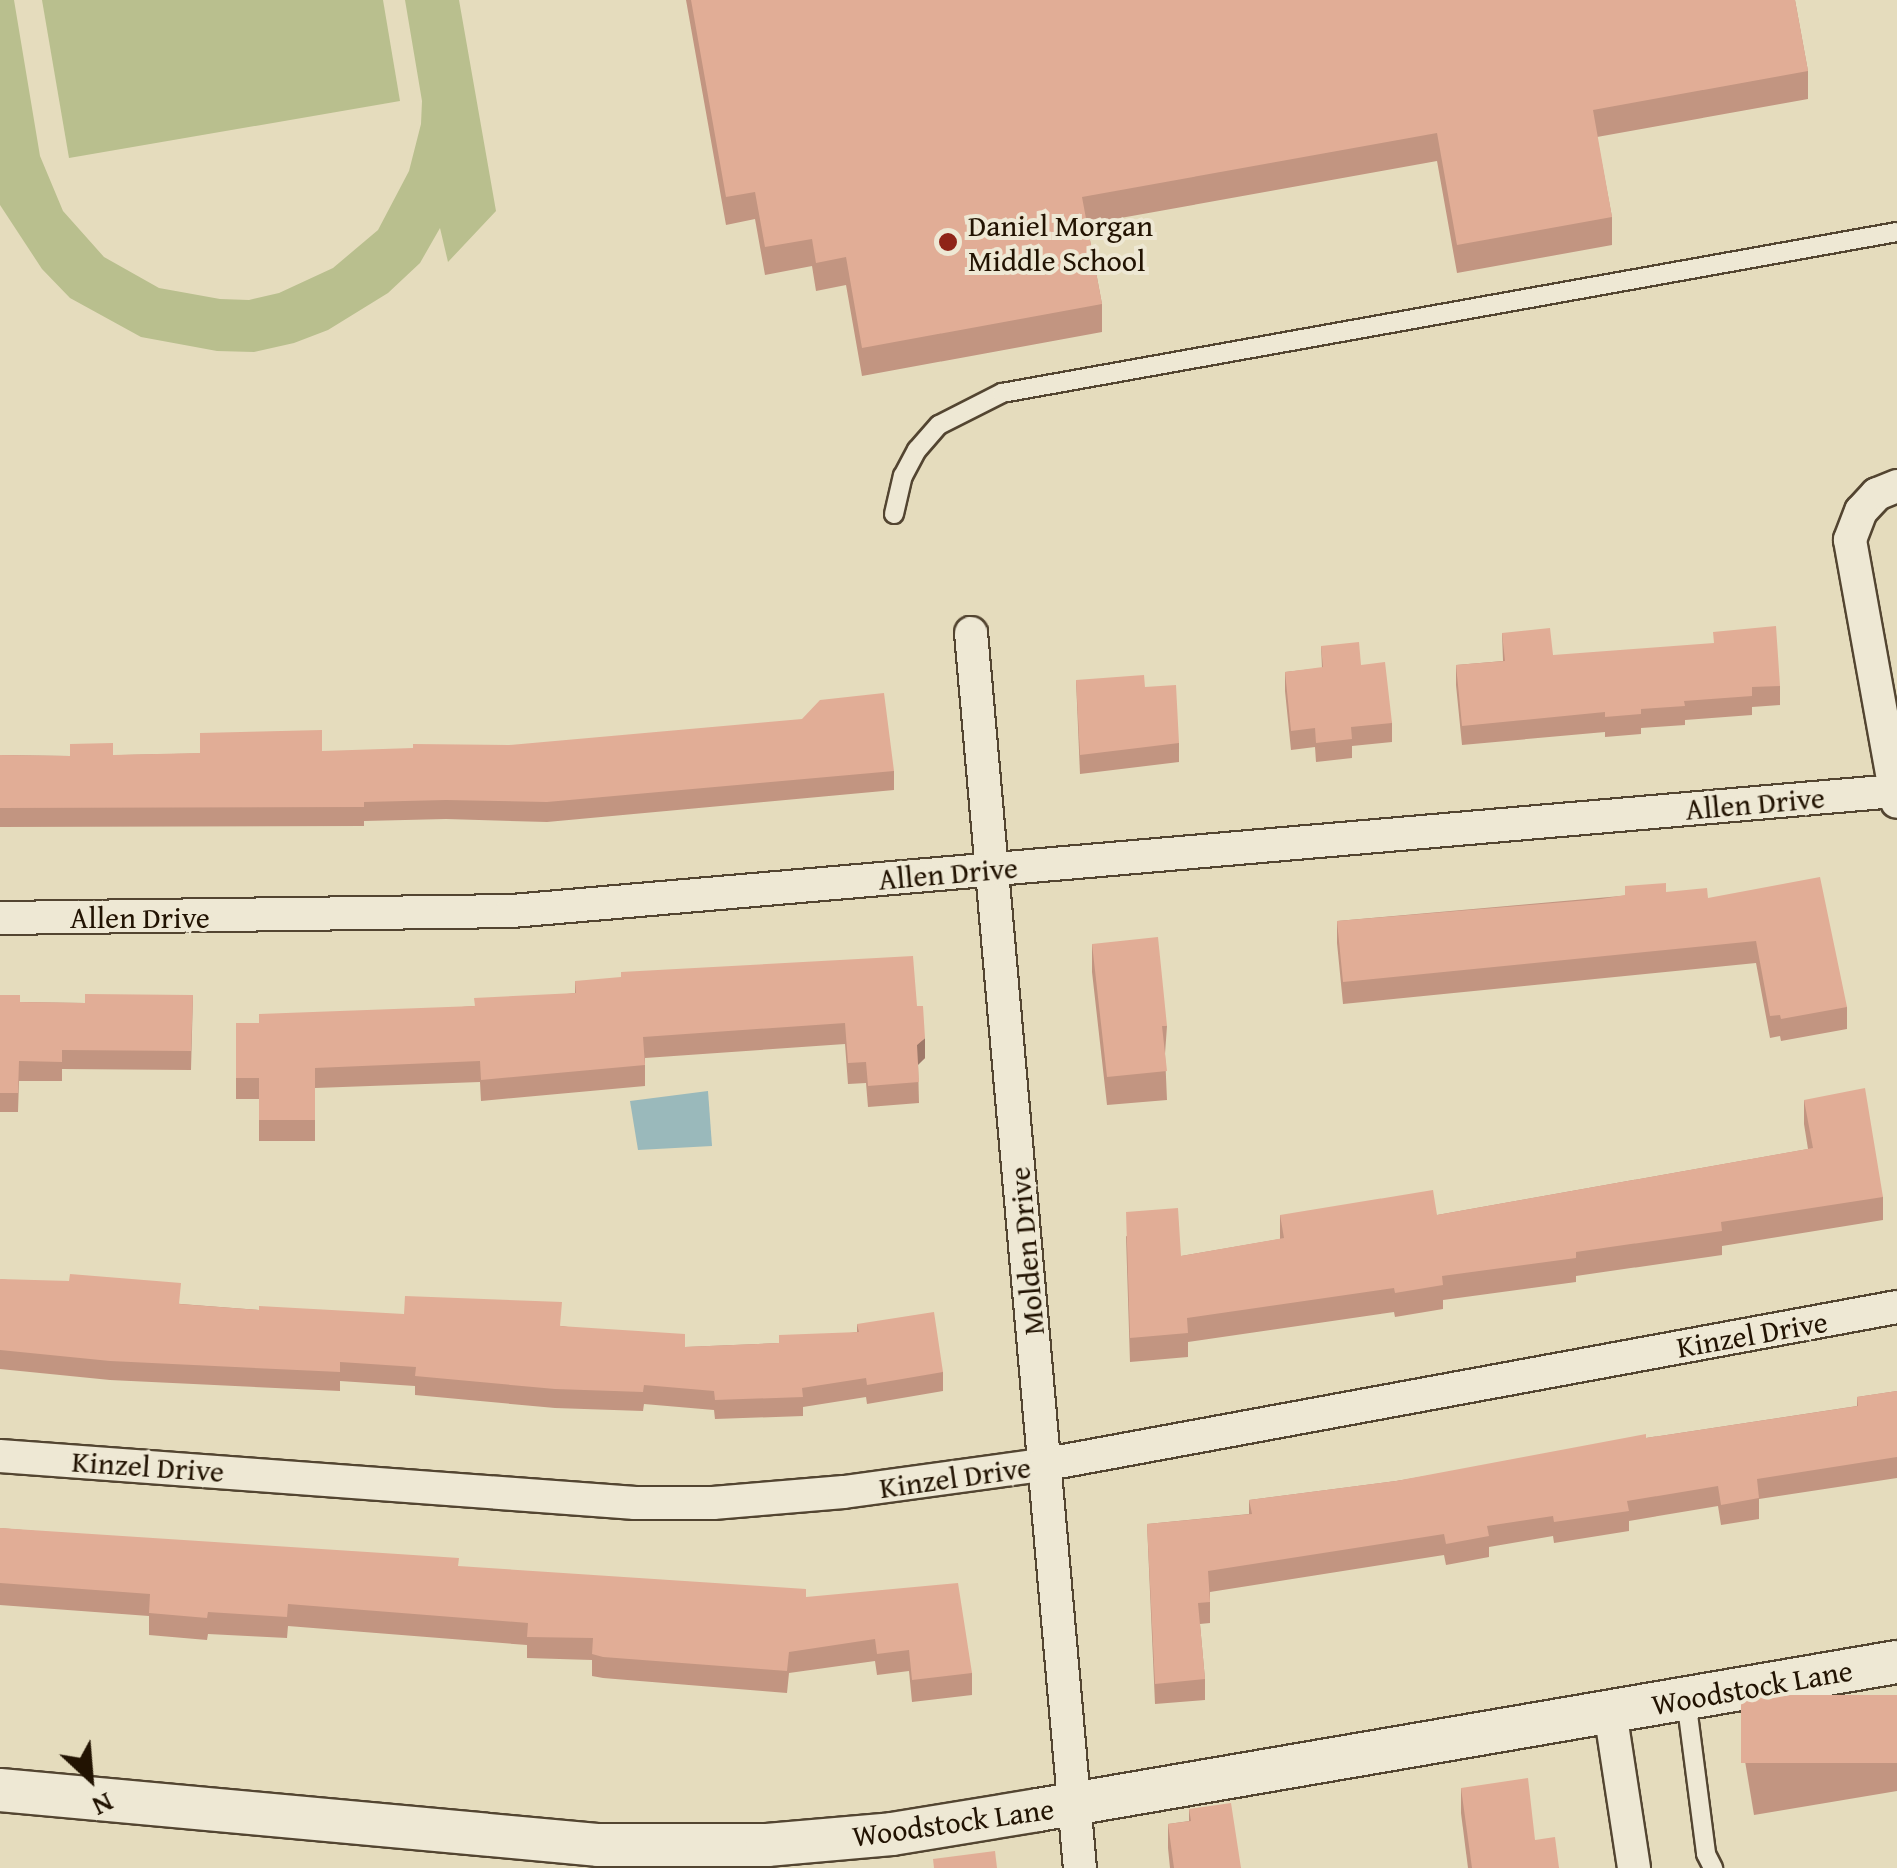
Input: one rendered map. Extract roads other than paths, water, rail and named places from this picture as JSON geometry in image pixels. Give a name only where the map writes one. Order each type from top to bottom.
[{"type":"street","points":[[1896,797],[1850,540],[1852,526],[1877,494],[1897,486]]},
{"type":"street","name":"Molden Drive","points":[[971,633],[1080,1868]]},
{"type":"street","name":"Allen Drive","points":[[0,918],[512,911],[1896,797]]},
{"type":"street","name":"Kinzel Drive","points":[[0,1456],[635,1503],[713,1504],[826,1494],[1042,1466],[1897,1307]]},
{"type":"street","name":"Woodstock Lane","points":[[0,1790],[600,1856],[836,1840],[1072,1805],[1897,1662]]},
{"type":"street","points":[[1610,1712],[1634,1868]]},
{"type":"lane","points":[[894,514],[903,476],[917,450],[939,425],[1002,393],[1897,232]]},
{"type":"lane","points":[[1686,1698],[1706,1854],[1713,1868]]},
{"type":"water","points":[[708,1091],[712,1146],[638,1150],[630,1101]]},
{"type":"place","name":"Daniel Morgan Middle School","points":[[948,242]]}]
